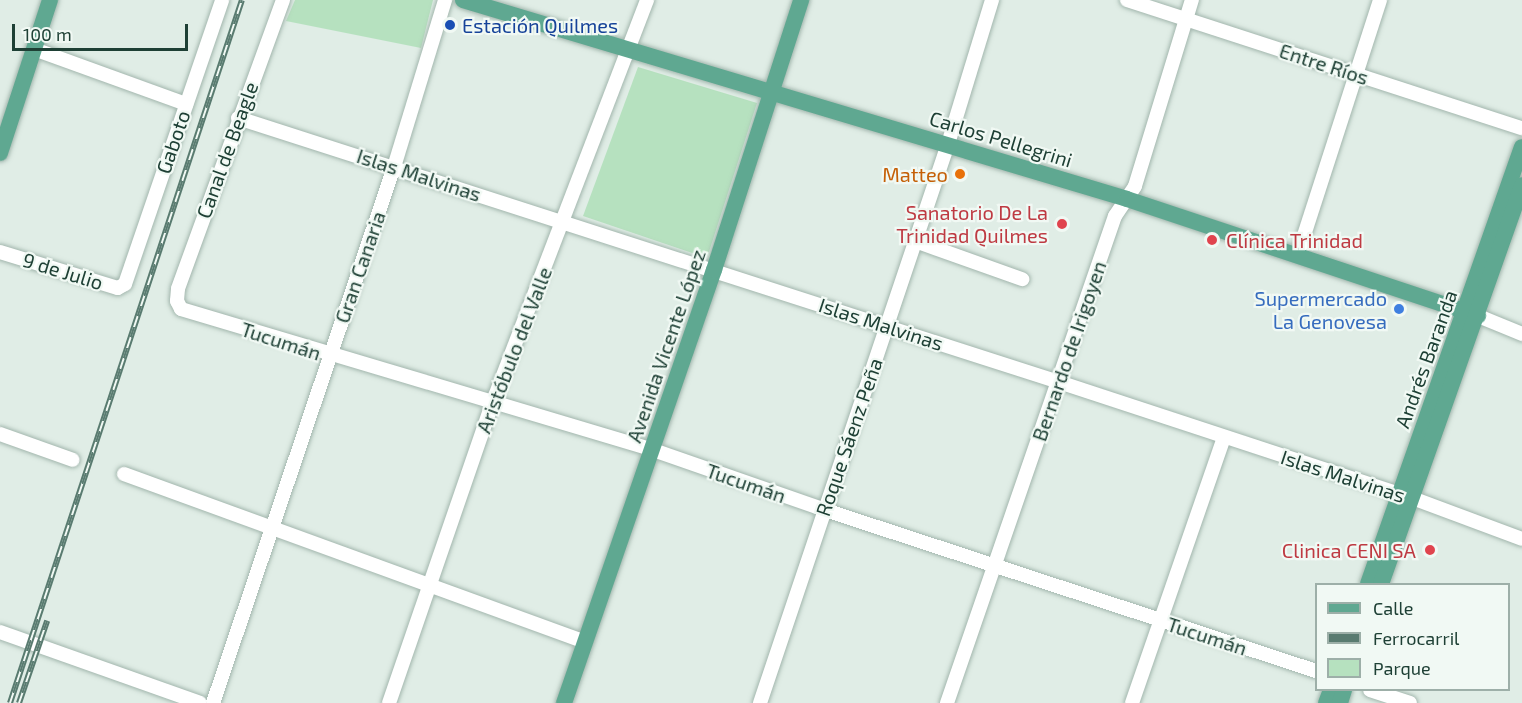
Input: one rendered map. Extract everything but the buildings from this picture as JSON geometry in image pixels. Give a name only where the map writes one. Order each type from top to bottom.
[{"type":"main road","points":[[0,153],[4,125],[34,49],[50,0]]},
{"type":"main road","name":"Carlos Pellegrini","points":[[463,0],[1127,199],[1298,254],[1472,314]]},
{"type":"main road","name":"Avenida Vicente López","points":[[564,703],[714,270],[801,0]]},
{"type":"main road","name":"Andrés Baranda","points":[[1472,314],[1522,147]]},
{"type":"main road","name":"Andrés Baranda","points":[[1369,583],[1406,496],[1522,185]]},
{"type":"main road","name":"Andrés Baranda","points":[[1382,583],[1406,496]]},
{"type":"street","name":"Gaboto","points":[[125,284],[222,0]]},
{"type":"street","name":"Canal de Beagle","points":[[177,301],[238,118],[284,0]]},
{"type":"street","name":"Gran Canaria","points":[[213,703],[394,166],[445,0]]},
{"type":"street","name":"Aristóbulo del Valle","points":[[389,703],[492,404],[647,0]]},
{"type":"street","name":"Roque Sáenz Peña","points":[[761,703],[948,144],[992,0]]},
{"type":"street","name":"Entre Ríos","points":[[1127,0],[1522,128]]},
{"type":"street","name":"Bernardo de Irigoyen","points":[[947,703],[1115,216],[1135,186],[1192,0]]},
{"type":"street","points":[[1298,254],[1380,0]]},
{"type":"street","points":[[34,49],[186,104]]},
{"type":"street","name":"Islas Malvinas","points":[[238,118],[394,166],[1059,382],[1406,496],[1522,539]]},
{"type":"street","points":[[915,241],[1022,279]]},
{"type":"street","name":"9 de Julio","points":[[0,252],[118,288],[125,284]]},
{"type":"street","name":"Tucumán","points":[[177,301],[181,309],[330,356],[653,450],[825,510],[1315,670]]},
{"type":"street","name":"Carlos Pellegrini","points":[[1472,314],[1522,334]]},
{"type":"street","points":[[0,434],[73,460]]},
{"type":"street","points":[[1132,703],[1224,437]]},
{"type":"street","points":[[124,474],[273,526],[585,642]]},
{"type":"street","points":[[0,632],[200,703]]},
{"type":"street","points":[[1373,691],[1410,703]]},
{"type":"green space","points":[[295,0],[433,0],[421,48],[286,21]]},
{"type":"green space","points":[[638,67],[757,103],[707,258],[583,216]]},
{"type":"railway","points":[[10,703],[242,0]]},
{"type":"railway","points":[[19,703],[47,621]]},
{"type":"place","name":"Estación Quilmes","points":[[450,25]]},
{"type":"place","name":"Matteo","points":[[960,174]]},
{"type":"place","name":"Sanatorio De La Trinidad Quilmes","points":[[1062,224]]},
{"type":"place","name":"Clínica Trinidad","points":[[1212,240]]},
{"type":"place","name":"Supermercado La Genovesa","points":[[1399,309]]},
{"type":"place","name":"Clinica CENI SA","points":[[1430,550]]}]
